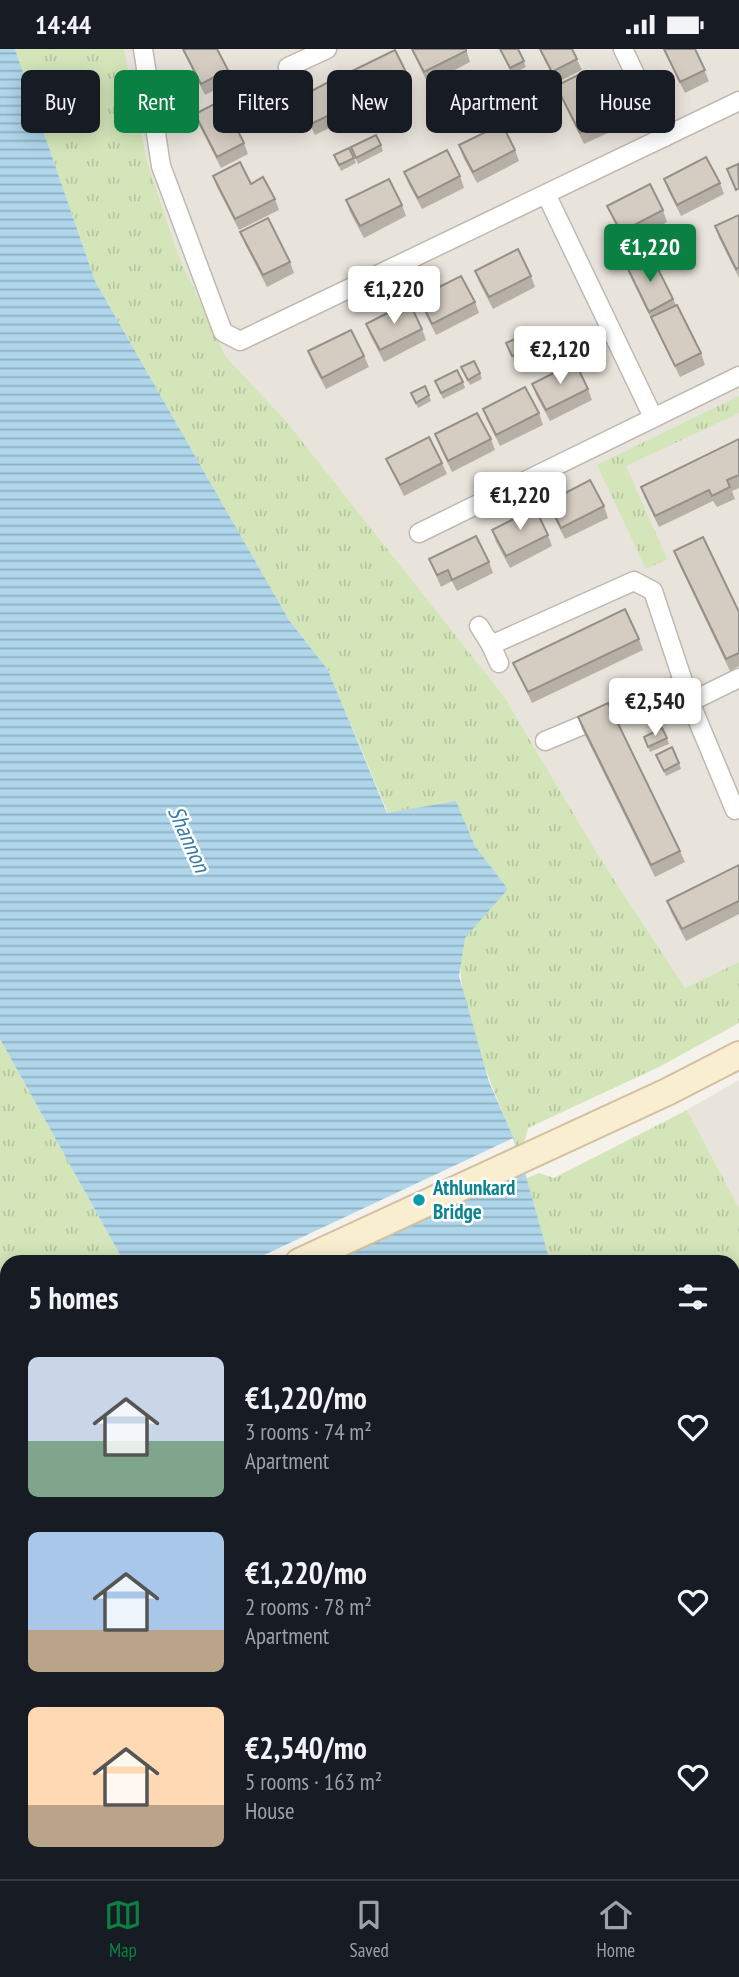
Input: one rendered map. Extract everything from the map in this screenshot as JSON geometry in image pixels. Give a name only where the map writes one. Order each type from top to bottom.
[{"type":"main road","points":[[314,1255],[667,1092],[739,1055]]},
{"type":"street","points":[[142,49],[161,166],[223,332],[240,341],[738,103]]},
{"type":"street","points":[[288,67],[327,49]]},
{"type":"street","points":[[623,49],[665,137]]},
{"type":"street","points":[[545,194],[653,417]]},
{"type":"street","points":[[419,533],[739,376]]},
{"type":"street","points":[[491,645],[634,581],[653,591],[690,702],[735,810]]},
{"type":"street","points":[[479,626],[499,663]]},
{"type":"street","points":[[690,702],[739,678]]},
{"type":"street","points":[[545,741],[683,683]]},
{"type":"shaded area","points":[[124,49],[739,49],[739,962],[685,988],[600,858],[503,695],[286,421],[226,357],[179,257],[147,161],[141,133],[199,133],[199,70],[128,70]]},
{"type":"shaded area","points":[[739,1080],[739,1208],[687,1110]]},
{"type":"green space","points":[[15,49],[124,49],[128,70],[114,70],[114,133],[141,133],[147,161],[179,257],[226,357],[286,421],[503,695],[600,858],[685,988],[739,962],[739,1023],[659,1067],[528,1128],[525,1140],[518,1148],[476,1043],[462,983],[460,958],[468,932],[508,889],[475,846],[456,802],[388,813],[328,670],[289,620],[95,281],[44,133],[100,133],[100,70],[22,70]]},
{"type":"green space","points":[[739,396],[739,413],[626,466],[667,559],[646,569],[597,465]]},
{"type":"green space","points":[[0,1039],[120,1255],[0,1255]]},
{"type":"green space","points":[[687,1110],[739,1208],[739,1255],[548,1255],[525,1179],[539,1173],[554,1178]]},
{"type":"water","name":"Shannon","points":[[0,49],[15,49],[22,70],[21,133],[44,133],[95,281],[289,620],[328,670],[387,813],[456,801],[475,846],[508,889],[465,938],[459,976],[489,1082],[518,1148],[548,1255],[120,1255],[0,1039]]},
{"type":"pier","name":"Athlunkard Bridge","points":[[513,1138],[524,1173],[453,1203],[347,1255],[264,1255]]},
{"type":"building","points":[[183,49],[217,49],[228,70],[213,70],[213,78],[201,84],[199,70],[194,70]]},
{"type":"building","points":[[412,49],[466,49],[466,51],[424,72]]},
{"type":"building","points":[[500,49],[518,49],[524,61],[510,68]]},
{"type":"building","points":[[540,49],[572,49],[577,59],[551,70]]},
{"type":"building","points":[[664,49],[695,49],[705,70],[680,82]]},
{"type":"building","points":[[395,50],[405,70],[354,70]]},
{"type":"building","points":[[576,76],[576,125],[562,98],[562,83]]},
{"type":"building","points":[[327,83],[327,116],[313,123],[313,90]]},
{"type":"building","points":[[213,105],[213,133],[239,133],[244,143],[217,157],[199,122],[199,112]]},
{"type":"building","points":[[484,133],[506,133],[515,150],[473,172],[459,145]]},
{"type":"building","points":[[376,135],[381,145],[356,158],[351,147]]},
{"type":"building","points":[[349,148],[354,158],[339,165],[334,155]]},
{"type":"building","points":[[447,150],[460,176],[418,198],[404,172]]},
{"type":"building","points":[[706,157],[720,183],[677,205],[664,179]]},
{"type":"building","points":[[240,162],[251,184],[263,177],[275,199],[235,219],[213,176]]},
{"type":"building","points":[[738,164],[739,188],[736,190],[727,169]]},
{"type":"building","points":[[389,179],[402,205],[360,226],[346,200]]},
{"type":"building","points":[[650,184],[663,210],[621,232],[607,206]]},
{"type":"building","points":[[739,215],[739,267],[736,269],[715,226]]},
{"type":"building","points":[[268,218],[290,262],[263,275],[240,232]]},
{"type":"building","points":[[518,249],[531,276],[489,297],[475,271]]},
{"type":"building","points":[[652,257],[673,299],[649,312],[628,269]]},
{"type":"building","points":[[461,276],[475,302],[432,324],[419,297]]},
{"type":"building","points":[[409,302],[422,329],[380,350],[366,324]]},
{"type":"building","points":[[677,305],[701,353],[675,366],[651,317]]},
{"type":"building","points":[[351,330],[364,356],[322,378],[308,351]]},
{"type":"building","points":[[517,338],[523,351],[512,356],[506,343]]},
{"type":"building","points":[[474,361],[480,373],[468,380],[461,367]]},
{"type":"building","points":[[575,362],[588,389],[546,410],[532,384]]},
{"type":"building","points":[[457,370],[463,382],[441,393],[435,381]]},
{"type":"building","points":[[425,386],[429,395],[416,403],[411,393]]},
{"type":"building","points":[[525,387],[539,413],[496,435],[483,409]]},
{"type":"building","points":[[477,413],[491,439],[448,461],[435,434]]},
{"type":"building","points":[[429,437],[442,463],[400,485],[386,459]]},
{"type":"building","points":[[739,439],[739,475],[727,480],[730,487],[712,496],[709,490],[655,516],[641,487]]},
{"type":"building","points":[[590,480],[604,506],[561,528],[548,502]]},
{"type":"building","points":[[535,508],[548,535],[506,556],[492,530]]},
{"type":"building","points":[[476,536],[489,562],[452,580],[448,570],[437,575],[429,559]]},
{"type":"building","points":[[703,537],[739,612],[739,653],[726,659],[674,551]]},
{"type":"building","points":[[625,609],[639,639],[528,692],[513,663]]},
{"type":"building","points":[[648,695],[654,708],[635,717],[629,703]]},
{"type":"building","points":[[608,703],[680,851],[651,865],[578,717]]},
{"type":"building","points":[[662,728],[667,738],[648,747],[644,737]]},
{"type":"building","points":[[672,747],[679,763],[664,771],[656,755]]},
{"type":"building","points":[[739,865],[739,901],[682,929],[667,901]]},
{"type":"place","name":"Athlunkard Bridge","points":[[419,1200]]}]
